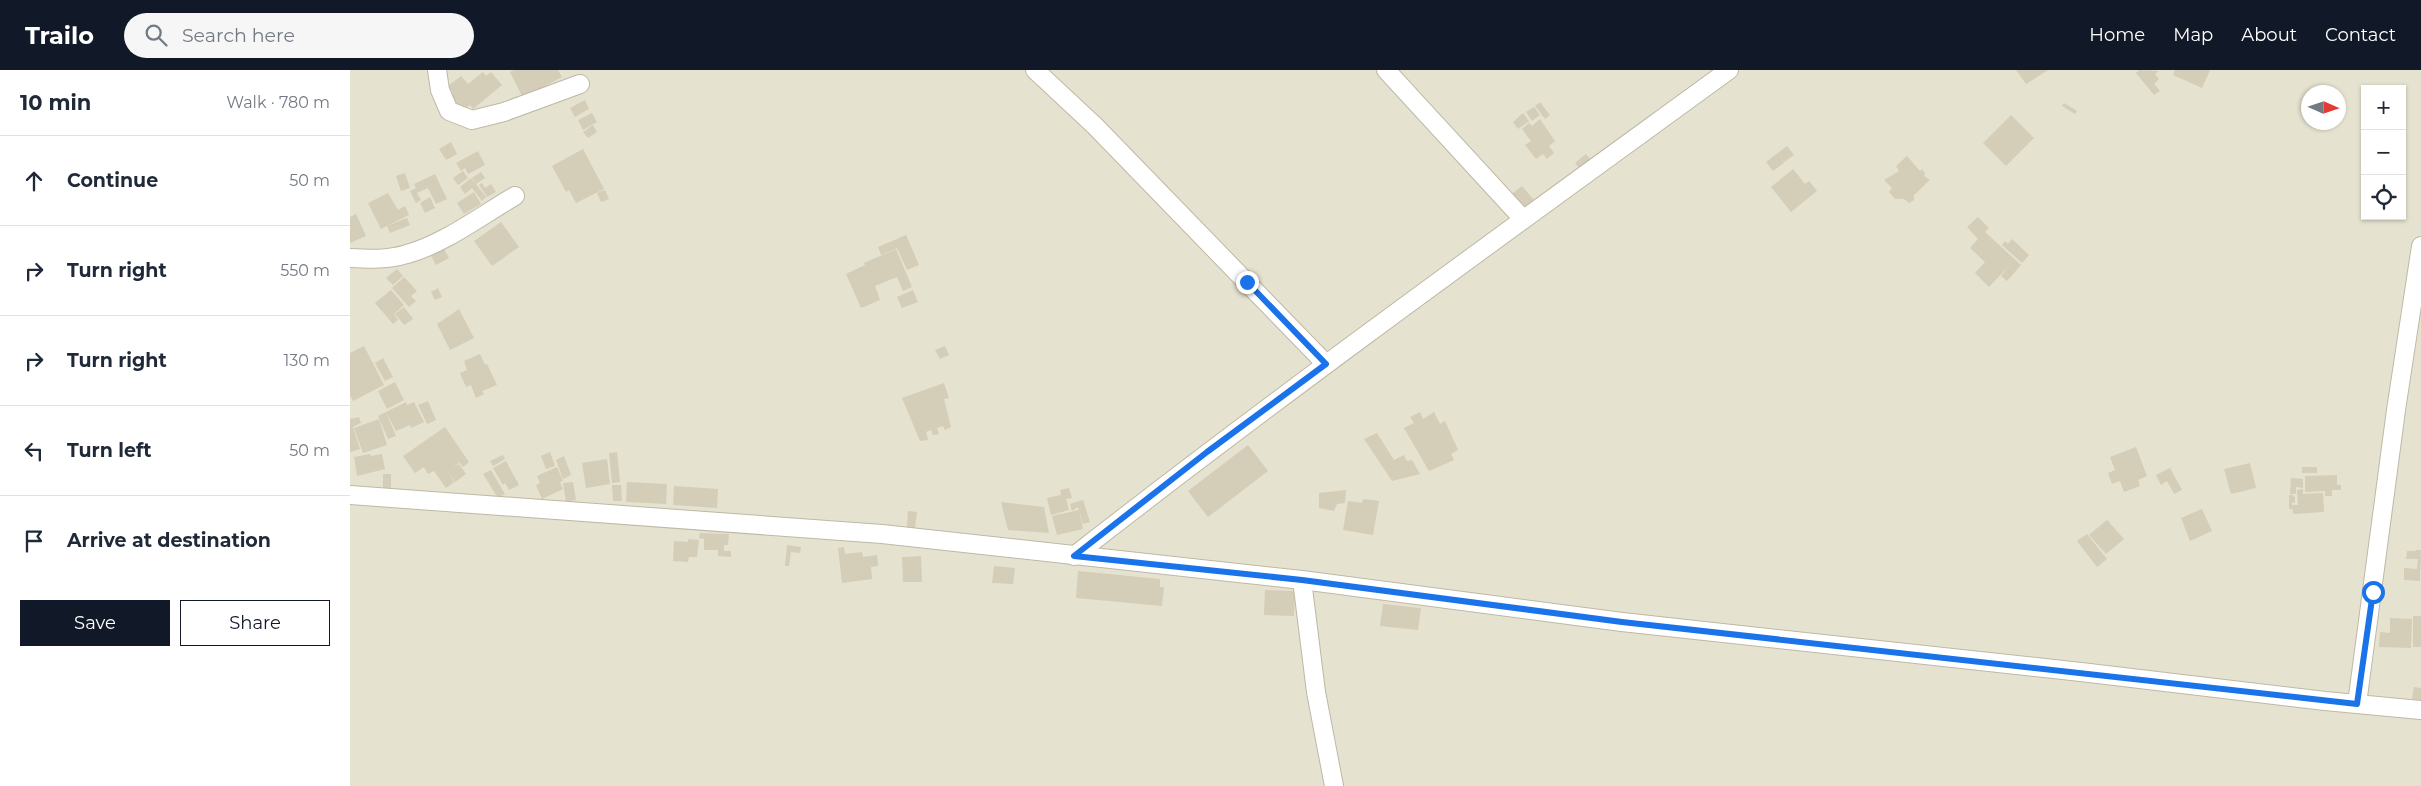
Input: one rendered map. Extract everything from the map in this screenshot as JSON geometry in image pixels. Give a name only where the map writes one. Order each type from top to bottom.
[{"type":"street","points":[[437,70],[440,90],[449,111],[472,120],[504,112],[580,84]]},
{"type":"street","points":[[1035,70],[1095,126],[1326,364]]},
{"type":"street","points":[[1386,70],[1523,219]]},
{"type":"street","points":[[1074,556],[1207,452],[1729,70]]},
{"type":"street","points":[[350,258],[378,259],[413,252],[443,238],[515,196]]},
{"type":"street","points":[[2357,704],[2396,410],[2421,246]]},
{"type":"street","points":[[350,495],[873,534],[1302,580],[1622,622],[2421,710]]},
{"type":"street","points":[[1302,580],[1316,692],[1334,786]]},
{"type":"shaded area","points":[[350,70],[2421,70],[2421,786],[350,786]]},
{"type":"building","points":[[514,70],[558,70],[562,77],[523,98],[510,72]]},
{"type":"building","points":[[2016,70],[2048,70],[2026,84]]},
{"type":"building","points":[[2139,70],[2159,71],[2155,74],[2159,79],[2154,84],[2160,91],[2154,95],[2136,73]]},
{"type":"building","points":[[2175,70],[2210,70],[2202,88],[2173,75]]},
{"type":"building","points":[[483,72],[486,76],[491,72],[502,85],[473,109],[470,105],[459,113],[446,98],[453,92],[448,86],[461,76],[468,84]]},
{"type":"building","points":[[585,100],[589,109],[575,117],[570,108]]},
{"type":"building","points":[[1540,102],[1550,115],[1545,119],[1535,106]]},
{"type":"building","points":[[2064,103],[2077,111],[2075,114],[2062,106]]},
{"type":"building","points":[[1534,107],[1540,115],[1532,121],[1526,112]]},
{"type":"building","points":[[592,113],[597,122],[583,130],[578,120]]},
{"type":"building","points":[[1523,113],[1529,121],[1518,129],[1513,122]]},
{"type":"building","points":[[2011,115],[2034,138],[2006,166],[1983,143]]},
{"type":"building","points":[[1540,119],[1555,141],[1549,146],[1554,153],[1547,159],[1543,154],[1536,159],[1525,145],[1531,141],[1522,129],[1529,123],[1532,126]]},
{"type":"building","points":[[593,125],[597,132],[588,138],[583,132]]},
{"type":"building","points":[[451,142],[457,154],[446,160],[439,149]]},
{"type":"building","points":[[1787,146],[1794,155],[1784,162],[1780,157],[1784,163],[1773,171],[1766,162]]},
{"type":"building","points":[[583,149],[604,189],[576,203],[569,190],[566,192],[552,166]]},
{"type":"building","points":[[478,151],[485,165],[468,174],[465,168],[461,171],[456,163]]},
{"type":"building","points":[[1586,154],[1591,160],[1580,169],[1575,163]]},
{"type":"building","points":[[1907,156],[1920,171],[1922,169],[1925,174],[1924,176],[1930,180],[1914,195],[1914,200],[1909,203],[1904,199],[1895,199],[1889,192],[1892,188],[1884,180],[1899,171],[1896,166]]},
{"type":"building","points":[[1793,169],[1805,184],[1809,181],[1817,191],[1791,212],[1771,187]]},
{"type":"building","points":[[463,171],[468,178],[458,185],[453,178]]},
{"type":"building","points":[[481,172],[485,178],[476,184],[472,178]]},
{"type":"building","points":[[405,173],[410,188],[401,191],[396,176]]},
{"type":"building","points":[[435,174],[447,199],[436,204],[428,188],[417,193],[421,200],[416,203],[410,191],[416,188],[414,184]]},
{"type":"building","points":[[471,178],[486,197],[482,201],[472,188],[465,194],[460,187]]},
{"type":"building","points":[[482,183],[485,188],[491,184],[496,192],[487,197],[479,185]]},
{"type":"building","points":[[1522,186],[1534,200],[1520,211],[1509,196]]},
{"type":"building","points":[[605,190],[609,199],[601,202],[597,193]]},
{"type":"building","points":[[474,192],[481,204],[464,214],[457,203]]},
{"type":"building","points":[[388,193],[398,210],[405,206],[409,215],[381,229],[368,203]]},
{"type":"building","points":[[430,197],[435,208],[425,213],[420,203]]},
{"type":"building","points":[[356,214],[366,236],[350,243],[350,217]]},
{"type":"building","points":[[1978,217],[1989,228],[1985,232],[2021,265],[2007,281],[2001,276],[2008,267],[1989,287],[1975,273],[1985,262],[1970,248],[1978,239],[1967,227]]},
{"type":"building","points":[[407,218],[410,225],[390,233],[387,226]]},
{"type":"building","points":[[501,222],[519,247],[492,266],[474,241]]},
{"type":"building","points":[[906,235],[919,265],[907,270],[897,248],[881,255],[878,247]]},
{"type":"building","points":[[2012,239],[2029,255],[2022,263],[2002,245],[2005,241],[2008,244]]},
{"type":"building","points":[[444,249],[449,258],[436,265],[431,256]]},
{"type":"building","points":[[896,249],[912,287],[903,291],[897,277],[875,286],[880,300],[861,308],[846,274],[865,265],[864,263]]},
{"type":"building","points":[[397,269],[403,276],[393,285],[386,278]]},
{"type":"building","points":[[404,277],[417,291],[411,296],[416,301],[409,307],[392,288]]},
{"type":"building","points":[[438,288],[442,297],[435,300],[431,292]]},
{"type":"building","points":[[391,290],[404,305],[394,314],[398,320],[393,324],[375,303]]},
{"type":"building","points":[[913,290],[918,302],[902,308],[897,297]]},
{"type":"building","points":[[404,307],[413,319],[404,325],[395,314]]},
{"type":"building","points":[[459,309],[474,338],[450,350],[437,324]]},
{"type":"building","points":[[364,346],[384,385],[353,401],[350,395],[350,353]]},
{"type":"building","points":[[945,346],[949,355],[940,359],[935,350]]},
{"type":"building","points":[[480,354],[497,385],[482,391],[484,394],[476,398],[471,385],[466,387],[460,373],[467,370],[464,361]]},
{"type":"building","points":[[383,358],[393,377],[385,381],[375,363]]},
{"type":"building","points":[[395,382],[404,400],[387,409],[378,391]]},
{"type":"building","points":[[944,383],[949,398],[944,399],[951,427],[945,430],[943,426],[937,428],[939,434],[933,435],[931,430],[926,432],[928,440],[920,441],[902,398]]},
{"type":"building","points":[[428,401],[436,420],[427,424],[418,405]]},
{"type":"building","points":[[406,402],[407,405],[414,402],[424,422],[411,428],[410,425],[396,431],[386,412]]},
{"type":"building","points":[[386,412],[396,436],[388,439],[378,416]]},
{"type":"building","points":[[1420,412],[1423,419],[1434,412],[1440,424],[1445,421],[1458,450],[1451,454],[1454,460],[1429,471],[1404,428],[1414,423],[1410,417]]},
{"type":"building","points":[[359,417],[361,423],[353,427],[360,449],[350,452],[350,419]]},
{"type":"building","points":[[379,419],[387,445],[363,453],[354,428]]},
{"type":"building","points":[[445,427],[469,462],[463,467],[457,460],[459,463],[452,467],[459,464],[466,474],[455,482],[448,471],[454,482],[446,488],[434,471],[428,474],[424,467],[415,473],[403,456]]},
{"type":"building","points":[[1377,433],[1394,460],[1404,455],[1407,461],[1412,460],[1420,474],[1392,481],[1364,439]]},
{"type":"building","points":[[1248,445],[1268,471],[1208,517],[1188,491]]},
{"type":"building","points":[[2136,447],[2147,476],[2138,480],[2140,486],[2124,492],[2120,481],[2112,484],[2108,473],[2115,470],[2110,457]]},
{"type":"building","points":[[550,452],[555,466],[546,469],[541,456]]},
{"type":"building","points":[[617,452],[620,482],[612,483],[609,453]]},
{"type":"building","points":[[370,454],[371,456],[382,454],[385,469],[357,476],[354,457]]},
{"type":"building","points":[[503,455],[505,459],[493,466],[490,461]]},
{"type":"building","points":[[564,456],[571,475],[563,479],[556,460]]},
{"type":"building","points":[[607,459],[610,484],[586,488],[582,463]]},
{"type":"building","points":[[506,461],[519,485],[509,490],[505,483],[503,485],[493,468]]},
{"type":"building","points":[[2250,463],[2256,488],[2231,494],[2224,469]]},
{"type":"building","points":[[557,467],[563,481],[560,482],[563,489],[542,499],[536,485],[540,483],[537,476]]},
{"type":"building","points":[[2302,467],[2317,467],[2317,473],[2302,473]]},
{"type":"building","points":[[2170,468],[2182,490],[2174,494],[2167,481],[2161,485],[2156,475]]},
{"type":"building","points":[[491,470],[505,494],[498,498],[483,474]]},
{"type":"building","points":[[383,474],[391,474],[391,489],[383,488]]},
{"type":"building","points":[[2337,475],[2337,485],[2341,485],[2341,490],[2332,490],[2332,496],[2325,496],[2325,491],[2305,492],[2305,476]]},
{"type":"building","points":[[2291,478],[2303,479],[2303,488],[2296,487],[2296,494],[2290,494]]},
{"type":"building","points":[[573,482],[576,500],[566,502],[563,483]]},
{"type":"building","points":[[627,482],[667,484],[666,504],[626,502]]},
{"type":"building","points":[[612,485],[621,485],[622,501],[613,501]]},
{"type":"building","points":[[674,486],[718,489],[717,508],[673,505]]},
{"type":"building","points":[[1069,488],[1072,498],[1066,499],[1069,510],[1051,515],[1047,498],[1061,495],[1060,490]]},
{"type":"building","points":[[2303,489],[2303,494],[2323,493],[2324,512],[2293,514],[2292,505],[2298,505],[2297,490]]},
{"type":"building","points":[[1346,490],[1345,503],[1337,504],[1334,511],[1319,508],[1319,493]]},
{"type":"building","points":[[2289,495],[2293,495],[2295,498],[2295,503],[2292,502],[2292,509],[2289,509]]},
{"type":"building","points":[[1363,499],[1379,501],[1373,535],[1343,530],[1348,501],[1362,503]]},
{"type":"building","points":[[1083,500],[1090,522],[1083,524],[1078,507],[1072,511],[1070,504]]},
{"type":"building","points":[[1001,502],[1044,507],[1049,533],[1008,530]]},
{"type":"building","points":[[2202,509],[2212,531],[2190,541],[2181,518]]},
{"type":"building","points":[[1079,510],[1083,529],[1057,535],[1052,516]]},
{"type":"building","points":[[908,511],[917,512],[915,528],[907,527]]},
{"type":"building","points":[[2107,520],[2124,539],[2106,554],[2089,535]]},
{"type":"building","points":[[700,533],[729,534],[728,545],[724,545],[724,551],[731,551],[731,557],[718,556],[718,550],[704,550],[704,539],[699,538]]},
{"type":"building","points":[[2087,534],[2107,559],[2097,567],[2077,541]]},
{"type":"building","points":[[688,539],[699,540],[697,557],[689,557],[688,562],[673,561],[674,541],[688,542]]},
{"type":"building","points":[[787,545],[801,547],[800,553],[791,552],[789,566],[785,566]]},
{"type":"building","points":[[844,547],[845,554],[862,552],[863,557],[877,555],[878,566],[871,567],[872,579],[842,583],[838,548]]},
{"type":"building","points":[[2421,550],[2420,581],[2404,580],[2404,568],[2417,569],[2418,559],[2406,559],[2407,551]]},
{"type":"building","points":[[921,556],[922,582],[903,582],[902,557]]},
{"type":"building","points":[[994,566],[1015,568],[1013,584],[992,583]]},
{"type":"building","points":[[1078,571],[1160,579],[1160,587],[1164,587],[1162,606],[1076,598]]},
{"type":"building","points":[[1265,590],[1295,591],[1294,616],[1264,615]]},
{"type":"building","points":[[1383,604],[1421,608],[1418,630],[1380,626]]},
{"type":"building","points":[[2413,616],[2421,616],[2421,647],[2413,647]]},
{"type":"building","points":[[2390,618],[2412,619],[2411,648],[2379,647],[2380,632],[2390,633]]},
{"type":"building","points":[[2414,687],[2421,688],[2421,700],[2412,699]]},
{"type":"route","points":[[1247,282],[1326,364],[1207,452],[1074,556],[1302,580],[1622,622],[2357,704],[2373,592]]}]
